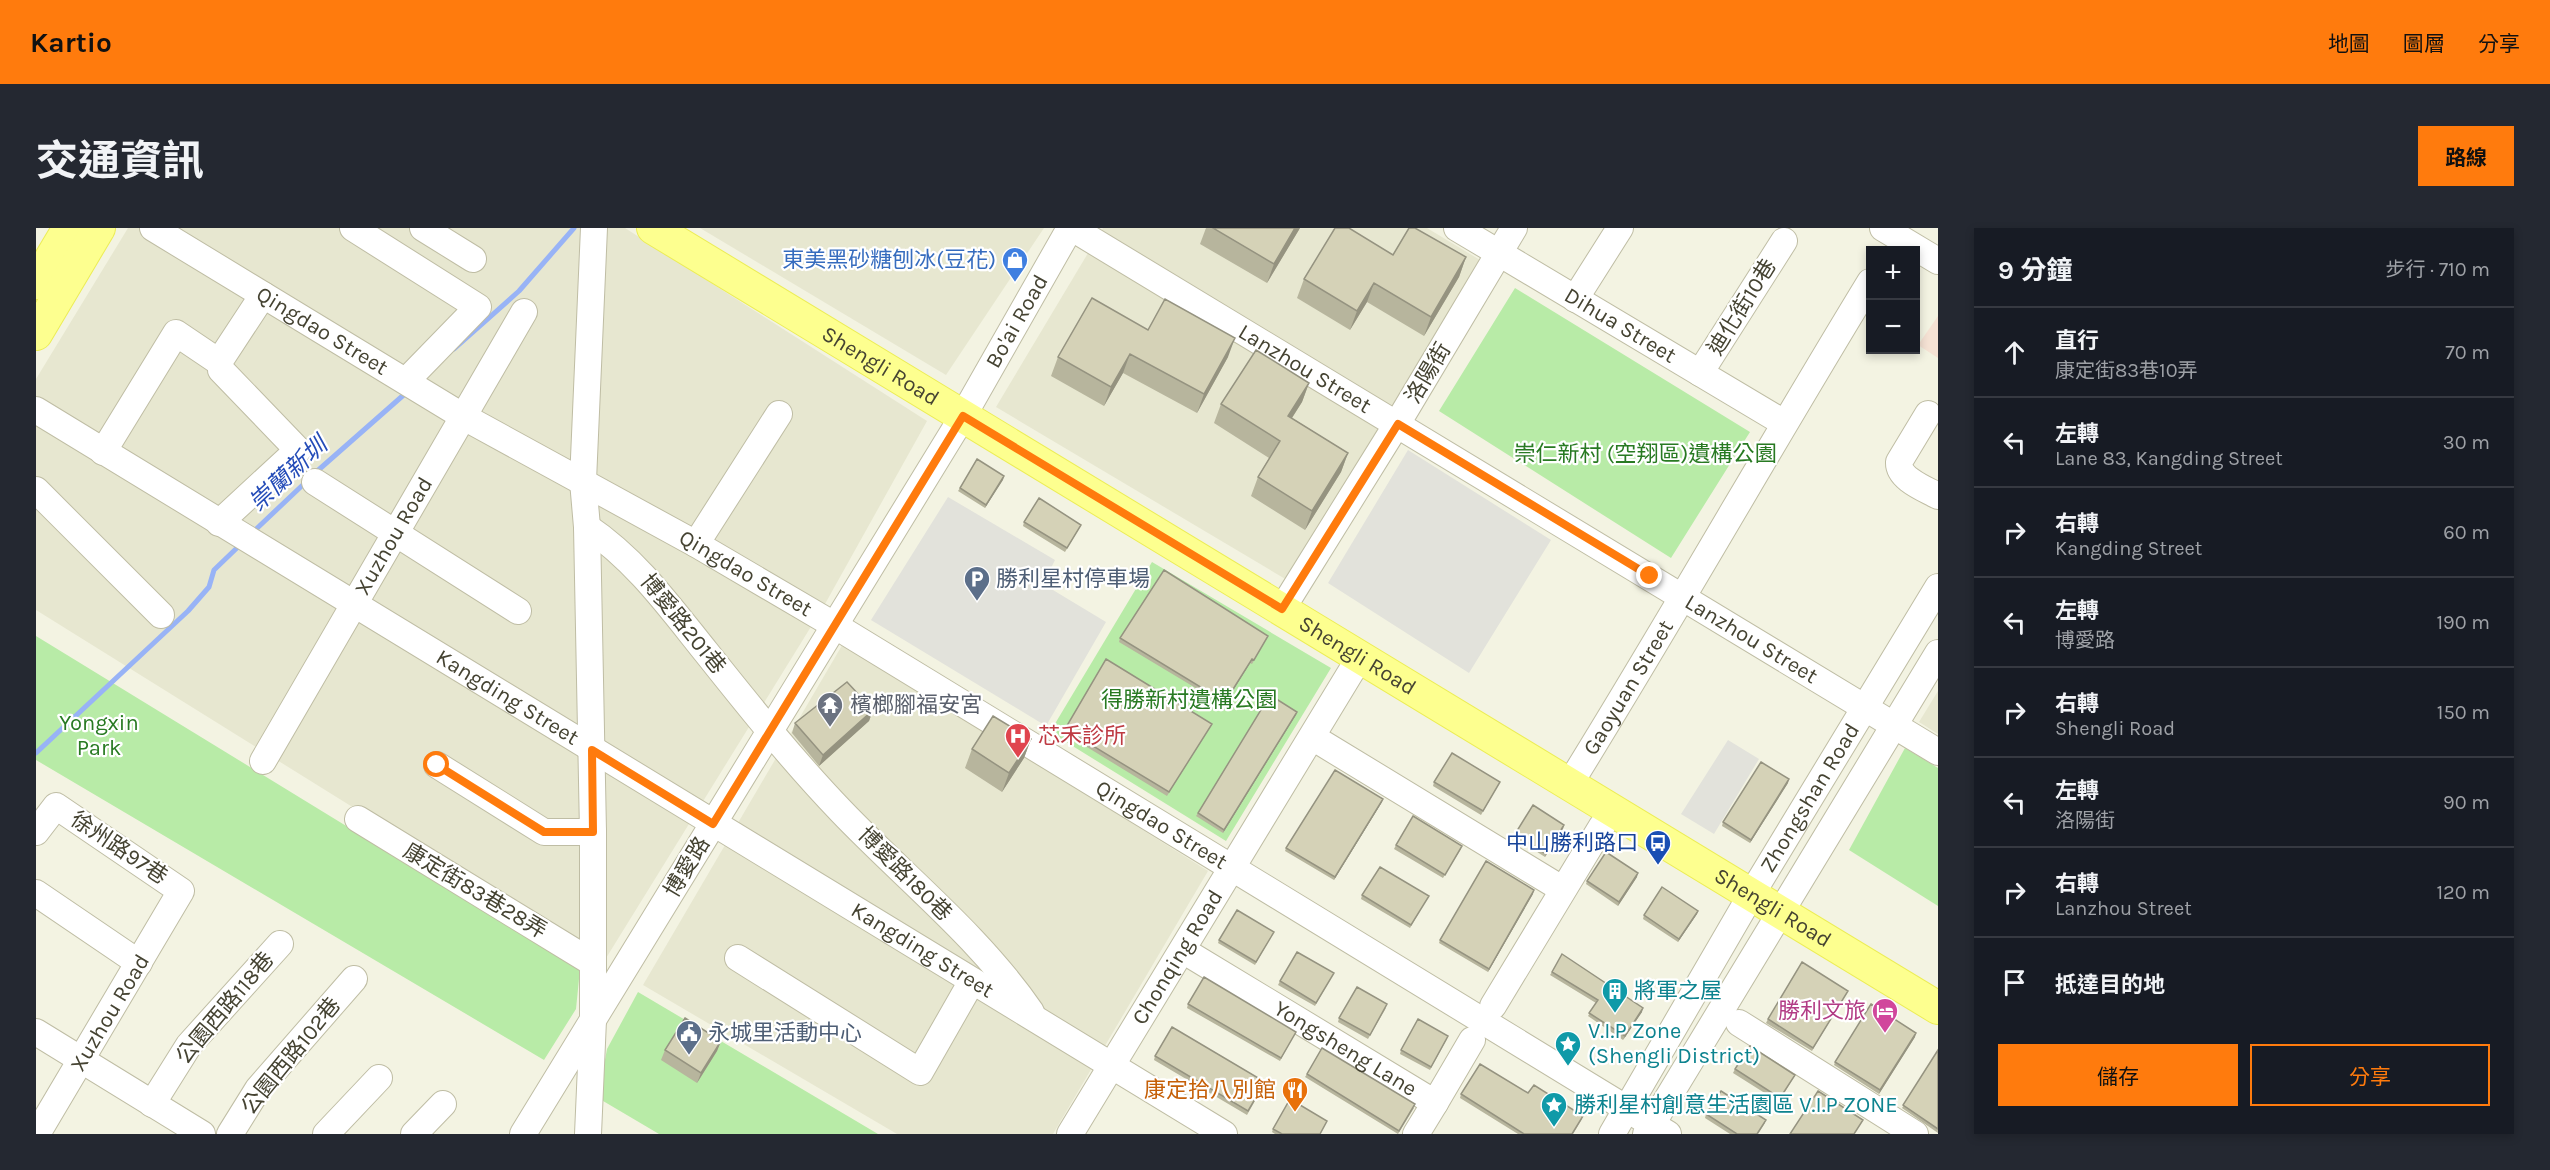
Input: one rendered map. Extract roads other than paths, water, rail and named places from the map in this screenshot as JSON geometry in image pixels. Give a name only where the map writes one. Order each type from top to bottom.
[{"type":"main road","points":[[36,283],[69,228]]},
{"type":"main road","points":[[36,334],[99,228]]},
{"type":"main road","name":"Shengli Road","points":[[653,228],[1938,1008]]},
{"type":"street","name":"Qingdao Street","points":[[153,228],[464,417],[696,544],[834,626],[1627,1109],[1656,1131]]},
{"type":"street","points":[[353,228],[478,308],[413,386]]},
{"type":"street","points":[[423,228],[473,259]]},
{"type":"street","points":[[588,1134],[593,1020],[593,832],[587,527],[583,481],[594,228]]},
{"type":"street","name":"Bo'ai Road","points":[[963,416],[1071,228]]},
{"type":"street","name":"Lanzhou Street","points":[[1071,228],[1938,752]]},
{"type":"street","name":"Dihua Street","points":[[1457,228],[1784,423]]},
{"type":"street","name":"洛陽街","points":[[1282,609],[1398,424],[1514,228]]},
{"type":"street","points":[[1575,299],[1620,228]]},
{"type":"street","points":[[1894,236],[1938,261]]},
{"type":"street","name":"迪化街10巷","points":[[1700,373],[1784,241]]},
{"type":"street","name":"Gaoyuan Street","points":[[1569,785],[1684,597],[1784,423],[1866,289]]},
{"type":"street","points":[[103,452],[176,333],[219,362],[263,295]]},
{"type":"street","name":"Xuzhou Road","points":[[263,761],[524,312]]},
{"type":"street","points":[[220,370],[298,450],[236,534]]},
{"type":"street","name":"Kangding Street","points":[[36,410],[236,534],[1224,1134]]},
{"type":"street","points":[[1935,411],[1899,462],[1899,467],[1905,476],[1938,496]]},
{"type":"street","points":[[696,544],[779,414]]},
{"type":"street","name":"博愛路","points":[[523,1134],[963,416]]},
{"type":"street","points":[[315,482],[518,611]]},
{"type":"street","points":[[36,490],[161,615]]},
{"type":"street","name":"博愛路201巷","points":[[587,527],[613,545],[636,566],[770,731]]},
{"type":"street","name":"Zhongshan Road","points":[[1612,1134],[1751,895],[1938,587]]},
{"type":"street","name":"Zhongshan Road","points":[[1656,1131],[1938,653]]},
{"type":"street","name":"Chonqing Road","points":[[1070,1134],[1360,657]]},
{"type":"street","name":"博愛路180巷","points":[[770,731],[841,811],[912,880],[1012,985],[1036,1020]]},
{"type":"street","points":[[1322,743],[1562,889]]},
{"type":"street","points":[[437,765],[544,832],[593,832]]},
{"type":"street","name":"徐州路97巷","points":[[36,832],[56,806],[181,891]]},
{"type":"street","name":"康定街83巷28弄","points":[[358,819],[593,963]]},
{"type":"street","points":[[1493,1006],[1602,826]]},
{"type":"street","name":"Xuzhou Road","points":[[37,1134],[181,891]]},
{"type":"street","points":[[36,893],[139,963]]},
{"type":"street","name":"公園西路118巷","points":[[152,1104],[189,1045],[280,944]]},
{"type":"street","name":"Yongsheng Lane","points":[[1194,957],[1435,1103],[1472,1040]]},
{"type":"street","points":[[738,958],[920,1072],[972,981]]},
{"type":"street","name":"公園西路102巷","points":[[230,1134],[258,1089],[354,980]]},
{"type":"street","points":[[1738,1023],[1916,1134]]},
{"type":"street","points":[[36,1032],[152,1104],[187,1130]]},
{"type":"street","points":[[326,1134],[379,1078]]},
{"type":"street","points":[[1416,1134],[1435,1103]]},
{"type":"street","points":[[414,1134],[443,1104]]},
{"type":"waterway","name":"崇蘭新圳","points":[[454,349],[519,291],[574,228]]},
{"type":"waterway","name":"崇蘭新圳","points":[[315,473],[407,392]]},
{"type":"waterway","name":"崇蘭新圳","points":[[252,533],[308,480]]},
{"type":"waterway","name":"崇蘭新圳","points":[[36,753],[188,611],[209,587],[214,570],[241,544]]},
{"type":"place","name":"東美黑砂糖刨冰(豆花)","points":[[1015,283]]},
{"type":"place","name":"勝利星村停車場","points":[[977,602]]},
{"type":"place","name":"檳榔腳福安宮","points":[[830,728]]},
{"type":"place","name":"芯禾診所","points":[[1018,759]]},
{"type":"place","name":"中山勝利路口","points":[[1658,866]]},
{"type":"place","name":"將軍之屋","points":[[1615,1014]]},
{"type":"place","name":"勝利文旅","points":[[1885,1034]]},
{"type":"place","name":"永城里活動中心","points":[[689,1056]]},
{"type":"place","name":"V.I.P Zone (Shengli District)","points":[[1568,1067]]},
{"type":"place","name":"康定拾八別館","points":[[1295,1113]]},
{"type":"place","name":"勝利星村創意生活園區 V.I.P ZONE","points":[[1554,1128]]},
{"type":"park label","name":"崇仁新村 (空翔區)遺構公園","points":[[1645,454]]},
{"type":"park label","name":"得勝新村遺構公園","points":[[1189,700]]},
{"type":"park label","name":"Yongxin Park","points":[[99,736]]}]
